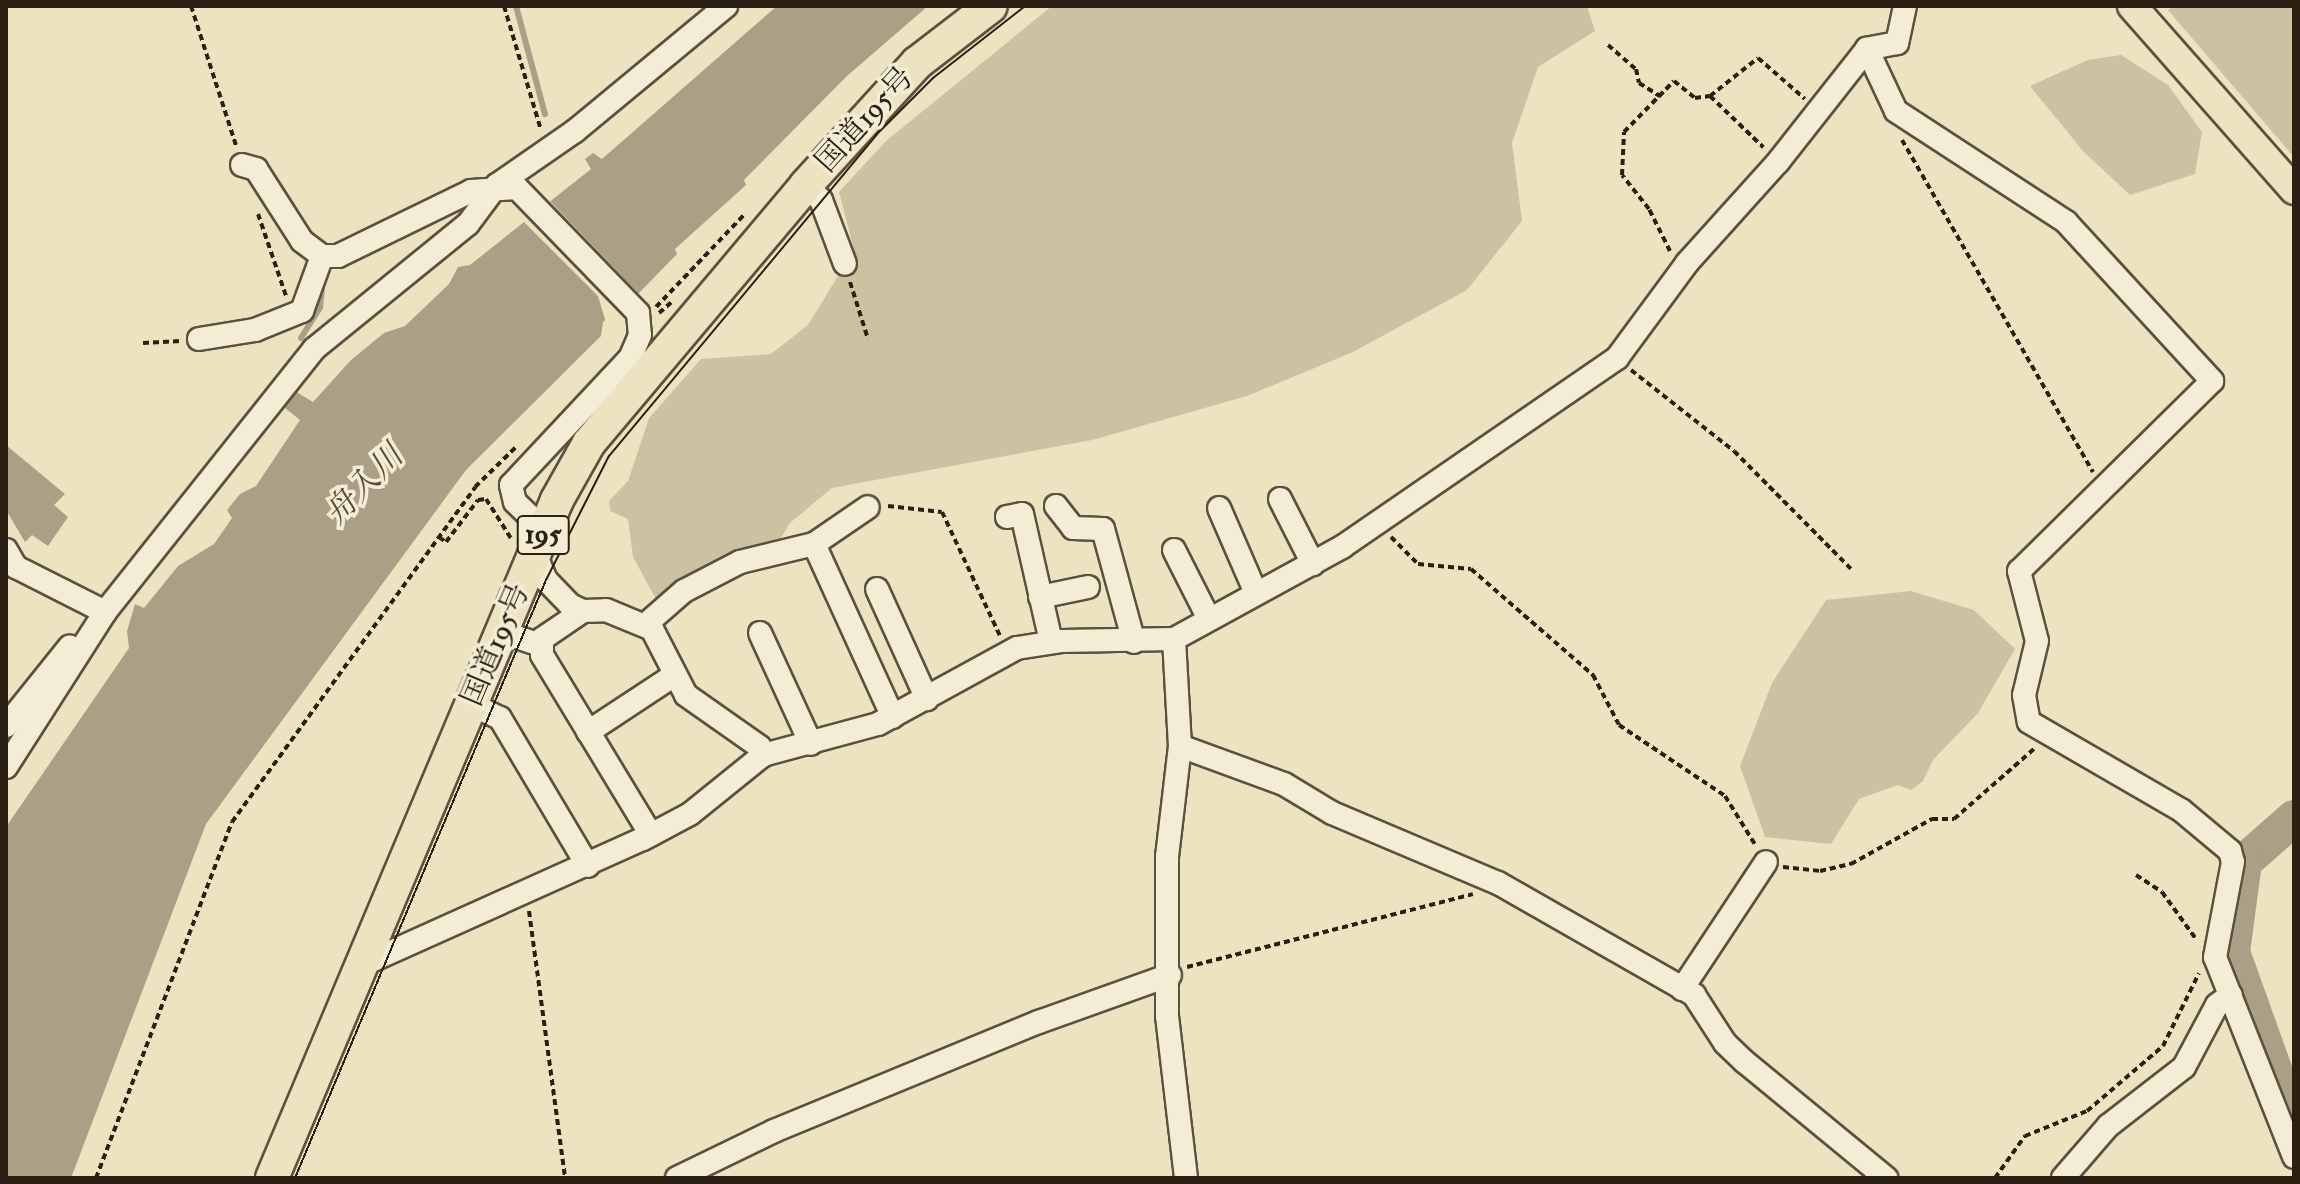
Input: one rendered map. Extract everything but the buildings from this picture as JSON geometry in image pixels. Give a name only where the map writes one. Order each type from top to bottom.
[{"type":"highway","name":"国道195号","points":[[272,1178],[502,632],[532,543],[589,443],[806,185],[917,63],[991,6]]},
{"type":"main road","points":[[2132,6],[2294,190]]},
{"type":"street","points":[[6,726],[23,698],[105,612],[314,349],[468,224],[547,148],[575,131],[726,6]]},
{"type":"street","points":[[362,965],[527,894],[651,835],[690,814],[763,755],[811,744],[893,717],[1008,653],[1051,642],[1174,639],[1313,564],[1379,523],[1617,358],[1682,270],[1778,162],[1867,49],[1897,43],[1905,6]]},
{"type":"street","points":[[1867,49],[1896,111],[2066,222],[2212,381],[2019,571],[2037,641],[2024,695],[2029,722],[2181,810],[2230,851],[2233,862],[2215,957],[2294,1157]]},
{"type":"street","points":[[242,165],[256,169],[302,241],[322,256],[338,256],[471,191],[507,187]]},
{"type":"street","points":[[806,185],[821,200],[845,264]]},
{"type":"street","points":[[507,187],[638,313],[640,335],[630,358],[511,485],[532,543],[557,594],[583,611],[606,610],[645,625],[656,635],[673,676],[695,705],[760,747],[763,755]]},
{"type":"street","points":[[199,339],[255,330],[302,311],[322,256]]},
{"type":"street","points":[[1280,499],[1313,564]]},
{"type":"street","points":[[1056,506],[1073,528],[1103,529],[1134,642]]},
{"type":"street","points":[[645,625],[684,591],[740,562],[814,544],[868,507]]},
{"type":"street","points":[[1219,508],[1256,593]]},
{"type":"street","points":[[1007,517],[1022,514],[1051,642]]},
{"type":"street","points":[[814,544],[893,717]]},
{"type":"street","points":[[6,550],[16,567],[105,612]]},
{"type":"street","points":[[1174,550],[1209,619]]},
{"type":"street","points":[[1040,597],[1088,587]]},
{"type":"street","points":[[877,589],[927,699]]},
{"type":"street","points":[[540,645],[583,611]]},
{"type":"street","points":[[6,767],[105,612]]},
{"type":"street","points":[[502,632],[540,645],[588,732],[651,835]]},
{"type":"street","points":[[760,633],[811,744]]},
{"type":"street","points":[[1174,639],[1180,746],[1167,856],[1170,975],[1168,1055],[1186,1178]]},
{"type":"street","points":[[588,732],[673,676]]},
{"type":"street","points":[[471,704],[500,718],[588,866]]},
{"type":"street","points":[[1180,746],[1284,784],[1332,813],[1495,882],[1694,995],[1725,1043],[1886,1178]]},
{"type":"street","points":[[1682,989],[1766,862]]},
{"type":"street","points":[[677,1178],[774,1131],[1039,1022],[1170,975]]},
{"type":"street","points":[[2063,1178],[2108,1126],[2184,1067],[2217,1005],[2231,995]]},
{"type":"path","points":[[191,6],[242,165]]},
{"type":"path","points":[[504,6],[547,148]]},
{"type":"path","points":[[1608,45],[1636,69],[1639,83],[1660,96]]},
{"type":"path","points":[[1682,270],[1649,209],[1622,175],[1624,132],[1674,81],[1695,98],[1710,96],[1758,58],[1819,111]]},
{"type":"path","points":[[1710,96],[1778,162]]},
{"type":"path","points":[[1896,111],[1898,132],[2102,489]]},
{"type":"path","points":[[257,208],[286,296],[278,303]]},
{"type":"path","points":[[845,264],[868,339]]},
{"type":"path","points":[[143,343],[199,339]]},
{"type":"path","points":[[1617,358],[1734,451],[1851,569]]},
{"type":"path","points":[[96,1178],[232,822],[475,487],[528,435]]},
{"type":"path","points":[[439,537],[446,542],[478,500],[486,499],[532,543]]},
{"type":"path","points":[[868,507],[942,512],[1008,653]]},
{"type":"path","points":[[1379,523],[1411,561],[1471,569],[1578,661],[1602,687],[1619,725],[1725,796],[1766,862],[1792,869],[1835,867],[1932,819],[1954,819],[2023,764],[2048,732]]},
{"type":"path","points":[[1995,1178],[2025,1136],[2087,1111],[2163,1046],[2201,968],[2215,957],[2162,892],[2136,875]]},
{"type":"path","points":[[1170,975],[1461,898],[1495,882]]},
{"type":"path","points":[[527,894],[565,1178]]},
{"type":"shaded area","points":[[1052,6],[1587,6],[1595,31],[1538,67],[1512,143],[1522,221],[1467,290],[1353,352],[1247,396],[1092,440],[832,488],[790,523],[776,546],[657,601],[633,557],[628,519],[610,511],[609,501],[628,481],[649,418],[701,359],[771,354],[808,325],[854,250],[839,192],[886,141]]},
{"type":"shaded area","points":[[2175,6],[2294,6],[2294,157],[2168,10]]},
{"type":"shaded area","points":[[2121,55],[2168,85],[2202,132],[2195,174],[2130,195],[2083,151],[2030,86],[2088,60]]},
{"type":"shaded area","points":[[1911,591],[1974,610],[2015,649],[1978,713],[1933,760],[1923,781],[1911,790],[1898,785],[1859,799],[1831,844],[1765,837],[1740,766],[1772,683],[1826,600]]},
{"type":"water","name":"舟入川","points":[[777,6],[928,6],[847,76],[744,180],[746,185],[675,249],[677,254],[638,294],[603,322],[601,336],[466,470],[206,824],[71,1178],[6,1178],[6,827],[129,648],[127,631],[135,604],[144,608],[178,566],[214,544],[232,518],[227,510],[240,494],[256,486],[300,420],[280,404],[293,390],[313,402],[351,360],[384,333],[405,326],[449,284],[458,267],[470,265],[591,169],[585,159],[593,153],[602,159]]},
{"type":"water","points":[[6,445],[65,494],[54,505],[68,517],[48,546],[32,535],[25,542],[6,510]]},
{"type":"pier","points":[[547,198],[641,296],[607,326],[598,296],[521,219]]},
{"type":"waterway","points":[[516,6],[545,114]]},
{"type":"waterway","points":[[301,338],[320,307],[322,287]]},
{"type":"waterway","points":[[2294,818],[2244,862],[2232,952],[2294,1125]]},
{"type":"tram line","points":[[295,1178],[546,580],[609,456],[876,135],[933,78],[1025,6]]}]
